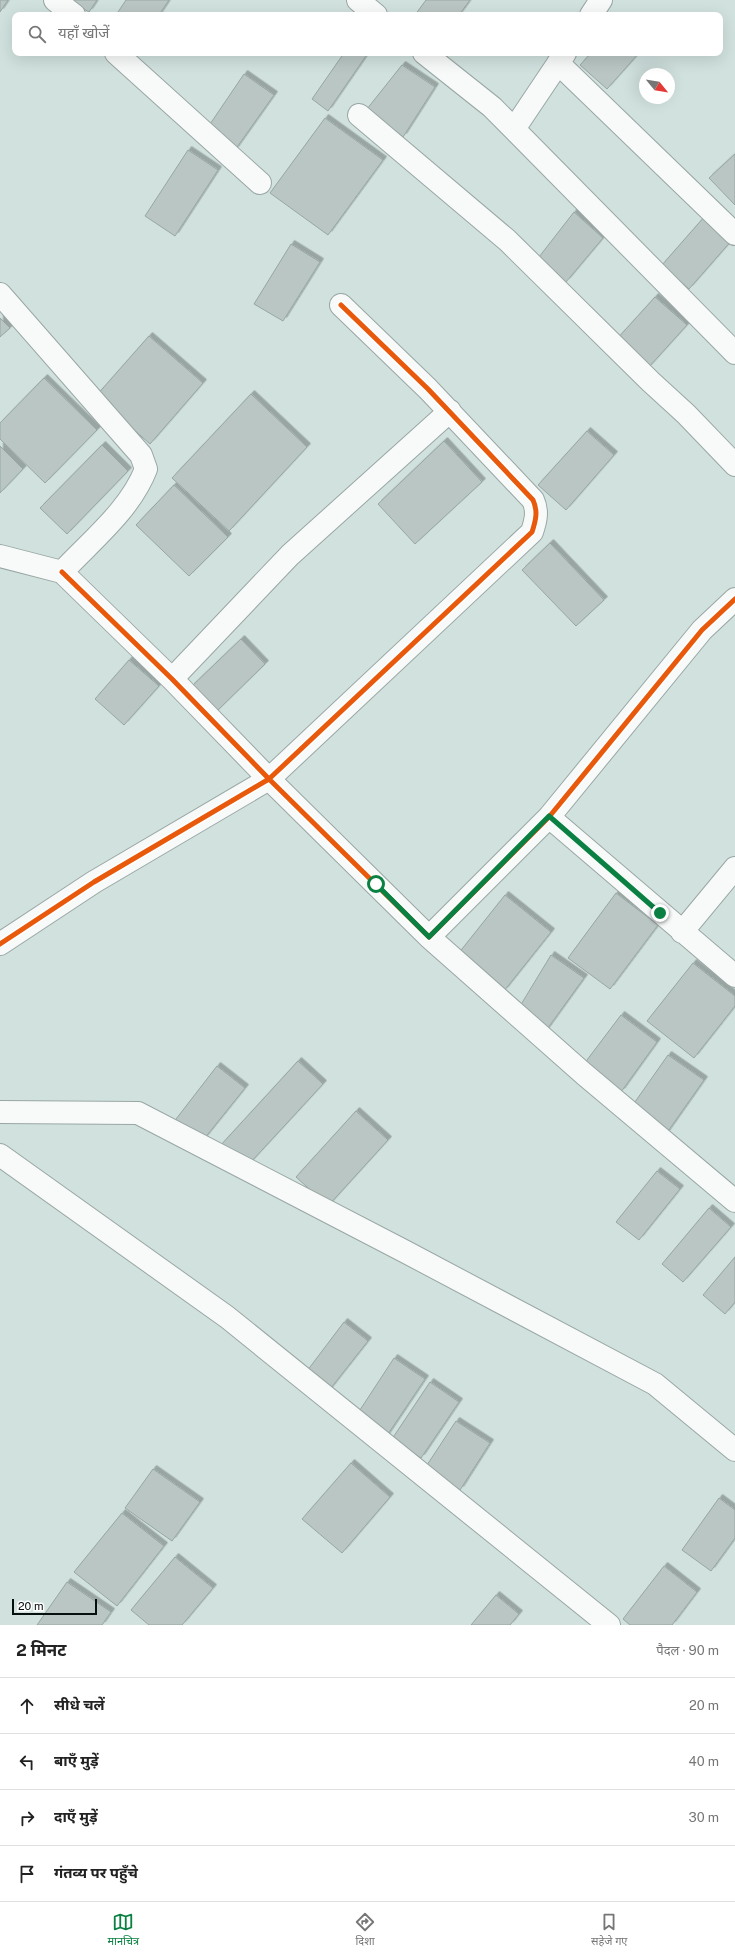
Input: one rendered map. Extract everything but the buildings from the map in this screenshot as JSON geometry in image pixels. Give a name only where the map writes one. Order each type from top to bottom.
[{"type":"street","points":[[56,0],[70,12]]},
{"type":"street","points":[[358,0],[372,12]]},
{"type":"street","points":[[593,12],[601,0]]},
{"type":"street","points":[[119,56],[260,183]]},
{"type":"street","points":[[428,56],[492,107],[735,353]]},
{"type":"street","points":[[514,129],[562,58],[735,234]]},
{"type":"street","points":[[359,114],[507,240],[651,382],[686,414],[735,465]]},
{"type":"street","points":[[0,294],[141,455],[146,469],[130,500],[62,572]]},
{"type":"street","points":[[0,944],[94,882],[269,779],[532,532],[536,516],[536,508],[533,500],[450,411],[341,305]]},
{"type":"street","points":[[172,679],[290,555],[450,411]]},
{"type":"street","points":[[0,556],[62,572],[172,679],[269,779],[429,937],[584,1074],[735,1201]]},
{"type":"street","points":[[429,937],[549,816],[702,630],[735,598]]},
{"type":"street","points":[[549,816],[682,932],[735,976]]},
{"type":"street","points":[[682,932],[735,868]]},
{"type":"street","points":[[0,1112],[138,1113],[404,1251],[655,1384],[735,1450]]},
{"type":"street","points":[[0,1155],[227,1317],[609,1625]]},
{"type":"cycle path","points":[[62,572],[172,679],[269,779],[532,532],[536,516],[536,508],[533,500],[428,389],[341,305]]},
{"type":"cycle path","points":[[0,944],[94,882],[269,779],[429,937],[549,817],[702,630],[735,599]]},
{"type":"route","points":[[376,884],[429,937],[549,816],[660,913]]}]
